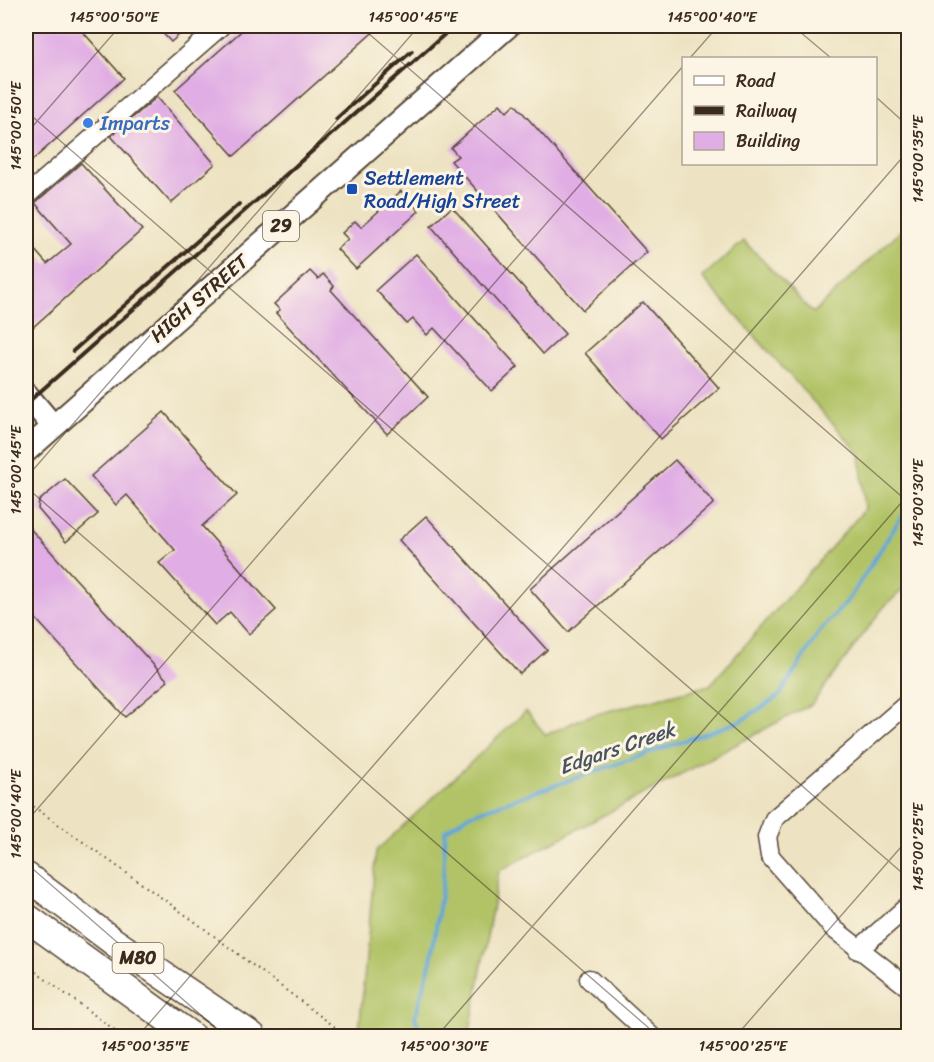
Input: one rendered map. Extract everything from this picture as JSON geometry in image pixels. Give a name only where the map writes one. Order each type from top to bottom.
[{"type":"highway","name":"M80","points":[[26,876],[114,942],[252,1036]]},
{"type":"highway","name":"M80","points":[[26,917],[191,1036]]},
{"type":"main road","name":"HIGH STREET","points":[[26,451],[508,26]]},
{"type":"main road","points":[[26,394],[53,426]]},
{"type":"street","points":[[26,196],[221,26]]},
{"type":"street","points":[[909,703],[774,819],[767,837],[770,856],[834,929],[858,950],[909,987]]},
{"type":"street","points":[[858,950],[909,906]]},
{"type":"street","points":[[589,979],[651,1036]]},
{"type":"path","points":[[26,790],[34,807],[194,921],[347,1036]]},
{"type":"path","points":[[26,965],[123,1036]]},
{"type":"green space","points":[[908,224],[908,585],[883,608],[812,704],[499,871],[469,1036],[378,1036],[359,1032],[376,851],[526,711],[546,735],[585,717],[710,685],[865,509],[860,454],[702,277],[744,241],[813,313]]},
{"type":"building","points":[[26,26],[90,26],[83,32],[124,78],[26,166]]},
{"type":"building","points":[[156,26],[189,26],[171,42]]},
{"type":"building","points":[[247,26],[380,26],[234,156],[175,90]]},
{"type":"building","points":[[157,97],[215,164],[171,203],[111,136]]},
{"type":"building","points":[[500,104],[507,112],[515,104],[647,252],[583,310],[451,161],[458,156],[451,148]]},
{"type":"building","points":[[81,163],[142,230],[33,327],[26,329],[26,240],[47,264],[71,244],[35,203]]},
{"type":"building","points":[[401,191],[419,211],[356,269],[337,249],[348,239],[342,233],[355,221],[361,227]]},
{"type":"building","points":[[452,207],[565,334],[543,354],[431,226]]},
{"type":"building","points":[[416,254],[518,367],[492,391],[434,328],[427,335],[413,319],[407,324],[376,290]]},
{"type":"building","points":[[310,271],[318,279],[323,274],[334,286],[331,290],[428,397],[387,434],[276,313],[280,310],[274,304]]},
{"type":"building","points":[[643,302],[719,388],[661,439],[585,353]]},
{"type":"building","points":[[164,412],[237,495],[202,526],[276,610],[249,634],[230,612],[215,625],[159,563],[175,550],[127,495],[116,505],[91,476]]},
{"type":"building","points":[[675,460],[714,503],[568,632],[530,589]]},
{"type":"building","points":[[65,479],[98,514],[66,542],[38,509],[39,501]]},
{"type":"building","points":[[426,516],[547,650],[520,674],[399,540]]},
{"type":"building","points":[[26,524],[168,681],[125,717],[26,608]]},
{"type":"waterway","name":"Edgars Creek","points":[[422,1036],[415,1017],[431,961],[443,881],[445,831],[469,815],[741,721],[779,696],[820,631],[849,599],[908,507]]},
{"type":"railway","points":[[26,404],[454,26]]},
{"type":"railway","points":[[336,119],[412,51]]},
{"type":"railway","points":[[73,351],[239,204]]},
{"type":"place","name":"Imparts","points":[[88,123]]},
{"type":"place","name":"Settlement Road/High Street","points":[[352,189]]}]
